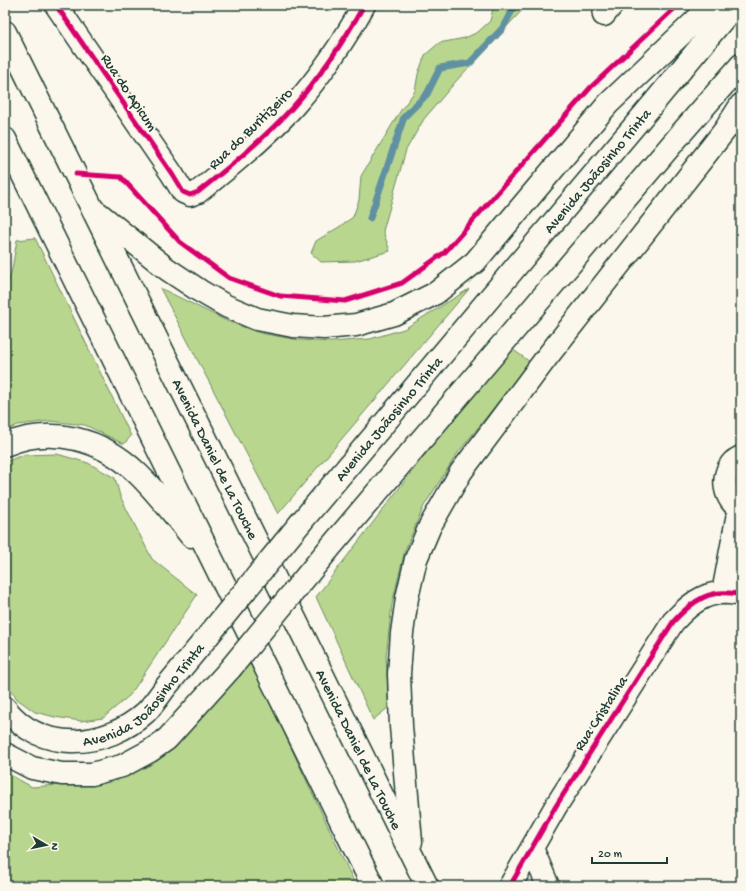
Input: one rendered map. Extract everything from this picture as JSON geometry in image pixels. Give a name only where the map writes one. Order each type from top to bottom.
[{"type":"main road","name":"Rua do Apicum","points":[[56,5],[183,192]]},
{"type":"main road","name":"Rua do Buritizeiro","points":[[183,192],[190,195],[198,192],[239,159],[292,108],[342,42],[364,5]]},
{"type":"main road","points":[[92,208],[167,269],[226,306],[257,319],[293,326],[324,328],[356,325],[394,314],[436,293],[475,262],[608,104],[712,5]]},
{"type":"main road","name":"Avenida Joãosinho Trinta","points":[[5,708],[22,725],[39,734],[60,741],[82,742],[101,738],[123,728],[146,712],[302,521],[642,118],[735,5]]},
{"type":"main road","name":"Avenida Daniel de La Touche","points":[[5,32],[427,886]]},
{"type":"main road","points":[[5,754],[32,768],[62,774],[92,774],[122,766],[150,751],[168,739],[230,669],[328,550],[678,136],[741,65]]},
{"type":"main road","points":[[412,856],[401,726],[400,674],[402,632],[407,598],[416,559],[430,526],[461,472],[547,357],[725,130],[741,105]]},
{"type":"main road","points":[[5,139],[373,886]]},
{"type":"main road","points":[[5,445],[17,440],[38,436],[59,436],[98,446],[137,472],[216,568]]},
{"type":"main road","points":[[732,594],[733,540],[740,509],[731,501],[726,492],[725,481],[727,471],[733,462],[741,457]]},
{"type":"main road","name":"Rua Cristalina","points":[[510,886],[556,806],[673,622],[690,604],[699,599],[713,594],[732,594]]},
{"type":"main road","points":[[532,848],[548,886]]},
{"type":"green space","points":[[494,5],[527,5],[457,80],[424,119],[406,150],[383,231],[390,251],[355,261],[321,262],[311,253],[316,241],[353,217],[359,200],[361,176],[401,110],[415,91],[418,74],[425,55],[439,43],[465,38],[478,32],[490,21]]},
{"type":"green space","points":[[35,238],[131,436],[124,444],[85,425],[49,421],[18,425],[5,431],[5,293],[12,269],[17,240]]},
{"type":"green space","points":[[160,288],[227,321],[260,333],[299,340],[331,342],[370,339],[404,329],[469,289],[278,514]]},
{"type":"green space","points":[[508,346],[530,362],[457,454],[424,506],[405,550],[392,604],[386,657],[389,707],[373,720],[316,597]]},
{"type":"green space","points":[[57,454],[88,463],[115,478],[120,496],[152,559],[197,595],[130,695],[103,718],[81,721],[35,712],[17,699],[5,681],[5,462],[23,455]]},
{"type":"green space","points":[[250,660],[356,886],[5,886],[5,772],[32,787],[118,780],[181,738]]},
{"type":"waterway","points":[[370,218],[404,117],[427,94],[440,68],[470,63],[502,29],[515,5]]},
{"type":"cycle path","points":[[56,5],[183,192],[190,195],[198,192],[235,162],[270,131],[292,108],[331,58],[364,5]]},
{"type":"cycle path","points":[[76,174],[121,177],[180,242],[229,278],[280,296],[345,301],[402,283],[445,252],[591,87],[678,5]]},
{"type":"cycle path","points":[[510,886],[556,806],[673,622],[680,614],[695,602],[711,594],[730,593],[741,595]]}]
